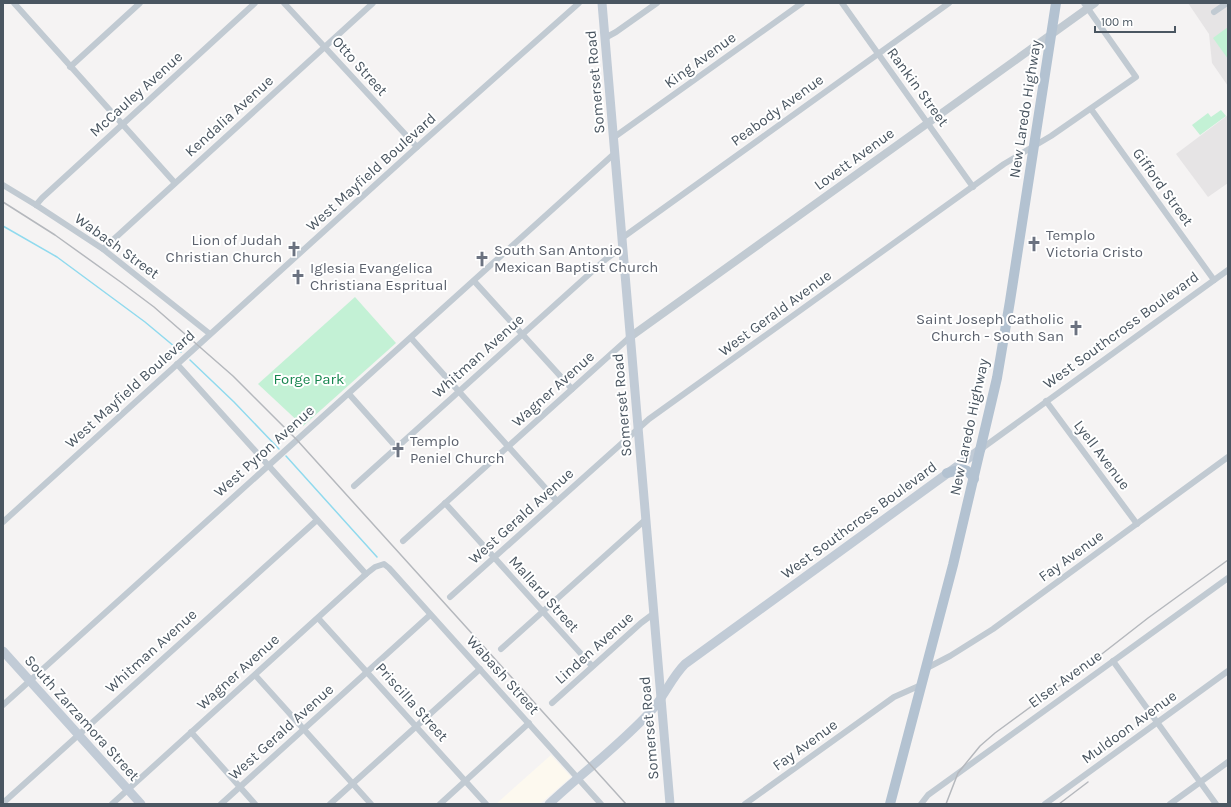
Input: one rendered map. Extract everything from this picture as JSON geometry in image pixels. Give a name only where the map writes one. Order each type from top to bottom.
[{"type":"main road","name":"Somerset Road","points":[[602,3],[670,804]]},
{"type":"main road","name":"New Laredo Highway","points":[[890,804],[953,565],[997,378],[1056,3]]},
{"type":"main road","name":"West Southcross Boulevard","points":[[549,804],[641,722],[661,698],[678,670],[694,656],[981,449]]},
{"type":"main road","points":[[947,473],[964,470],[974,479]]},
{"type":"main road","name":"South Zarzamora Street","points":[[3,651],[141,804]]},
{"type":"street","points":[[14,3],[175,183]]},
{"type":"street","points":[[70,67],[140,3]]},
{"type":"street","name":"McCauley Avenue","points":[[36,204],[255,3]]},
{"type":"street","name":"Otto Street","points":[[284,3],[417,147]]},
{"type":"street","name":"Kendalia Avenue","points":[[102,249],[373,3]]},
{"type":"street","name":"West Mayfield Boulevard","points":[[3,522],[417,147],[579,3]]},
{"type":"street","points":[[605,38],[657,3]]},
{"type":"street","name":"King Avenue","points":[[613,138],[802,3]]},
{"type":"street","name":"Rankin Street","points":[[842,3],[973,187]]},
{"type":"street","name":"Peabody Avenue","points":[[622,238],[949,3]]},
{"type":"street","points":[[1214,12],[1227,3]]},
{"type":"street","name":"Lovett Avenue","points":[[630,337],[1051,35],[1089,5]]},
{"type":"street","name":"West Gerald Avenue","points":[[450,597],[661,410],[1004,164],[1091,109],[1136,77],[1089,5]]},
{"type":"street","name":"Gifford Street","points":[[1091,109],[1214,280]]},
{"type":"street","name":"West Pyron Avenue","points":[[3,705],[615,153]]},
{"type":"street","name":"Wabash Street","points":[[3,185],[36,204],[102,249],[210,334]]},
{"type":"street","name":"Whitman Avenue","points":[[354,486],[606,259],[623,250]]},
{"type":"street","name":"West Southcross Boulevard","points":[[981,449],[1228,270]]},
{"type":"street","points":[[474,281],[572,389]]},
{"type":"street","name":"Wagner Avenue","points":[[404,541],[630,337]]},
{"type":"street","points":[[411,338],[557,501]]},
{"type":"street","points":[[177,364],[366,574]]},
{"type":"street","points":[[349,394],[397,448]]},
{"type":"street","name":"Lyell Avenue","points":[[1046,401],[1137,524]]},
{"type":"street","name":"Fay Avenue","points":[[925,669],[950,656],[992,629],[1228,457]]},
{"type":"street","name":"Mallard Street","points":[[445,503],[592,666]]},
{"type":"street","name":"Whitman Avenue","points":[[3,803],[317,520]]},
{"type":"street","points":[[501,649],[646,520]]},
{"type":"street","name":"Wagner Avenue","points":[[112,804],[366,574],[378,565],[384,564]]},
{"type":"street","name":"Wabash Street","points":[[384,564],[601,804]]},
{"type":"street","name":"Elser Avenue","points":[[920,804],[928,795],[1228,578]]},
{"type":"street","name":"Linden Avenue","points":[[552,703],[640,623],[654,614]]},
{"type":"street","name":"West Gerald Avenue","points":[[221,804],[430,615]]},
{"type":"street","name":"Priscilla Street","points":[[318,618],[486,804]]},
{"type":"street","points":[[1113,661],[1216,804]]},
{"type":"street","points":[[330,804],[480,669]]},
{"type":"street","name":"Muldoon Avenue","points":[[1045,804],[1228,672]]},
{"type":"street","points":[[255,674],[371,804]]},
{"type":"street","name":"Fay Avenue","points":[[745,804],[894,697],[921,685]]},
{"type":"street","points":[[440,804],[529,723]]},
{"type":"street","points":[[191,732],[255,804]]},
{"type":"street","points":[[1170,804],[1228,762]]},
{"type":"shaded area","points":[[1188,3],[1228,3],[1228,86],[1212,63],[1209,34]]},
{"type":"shaded area","points":[[1228,115],[1228,183],[1208,197],[1176,154]]},
{"type":"shaded area","points":[[551,755],[571,777],[540,804],[496,804]]},
{"type":"green space","points":[[1228,27],[1228,59],[1213,38]]},
{"type":"green space","points":[[1221,110],[1226,116],[1200,135],[1192,125],[1208,113],[1211,117]]},
{"type":"green space","name":"Forge Park","points":[[355,297],[396,343],[303,426],[258,384]]},
{"type":"waterway","points":[[3,226],[57,257],[145,322],[181,352]]},
{"type":"waterway","points":[[190,360],[234,402],[279,449]]},
{"type":"waterway","points":[[286,456],[377,557]]},
{"type":"railway","points":[[3,202],[55,235],[154,307],[233,376],[297,440],[626,804]]},
{"type":"railway","points":[[946,804],[958,773],[980,746],[995,733],[1228,560]]},
{"type":"railway","points":[[1059,804],[1088,782]]},
{"type":"place","name":"Templo Victoria Cristo","points":[[1034,244]]},
{"type":"place","name":"Lion of Judah Christian Church","points":[[294,249]]},
{"type":"place","name":"South San Antonio Mexican Baptist Church","points":[[482,259]]},
{"type":"place","name":"Iglesia Evangelica Christiana Espritual","points":[[298,277]]},
{"type":"place","name":"Saint Joseph Catholic Church - South San","points":[[1076,328]]},
{"type":"place","name":"Templo Peniel Church","points":[[398,450]]}]
